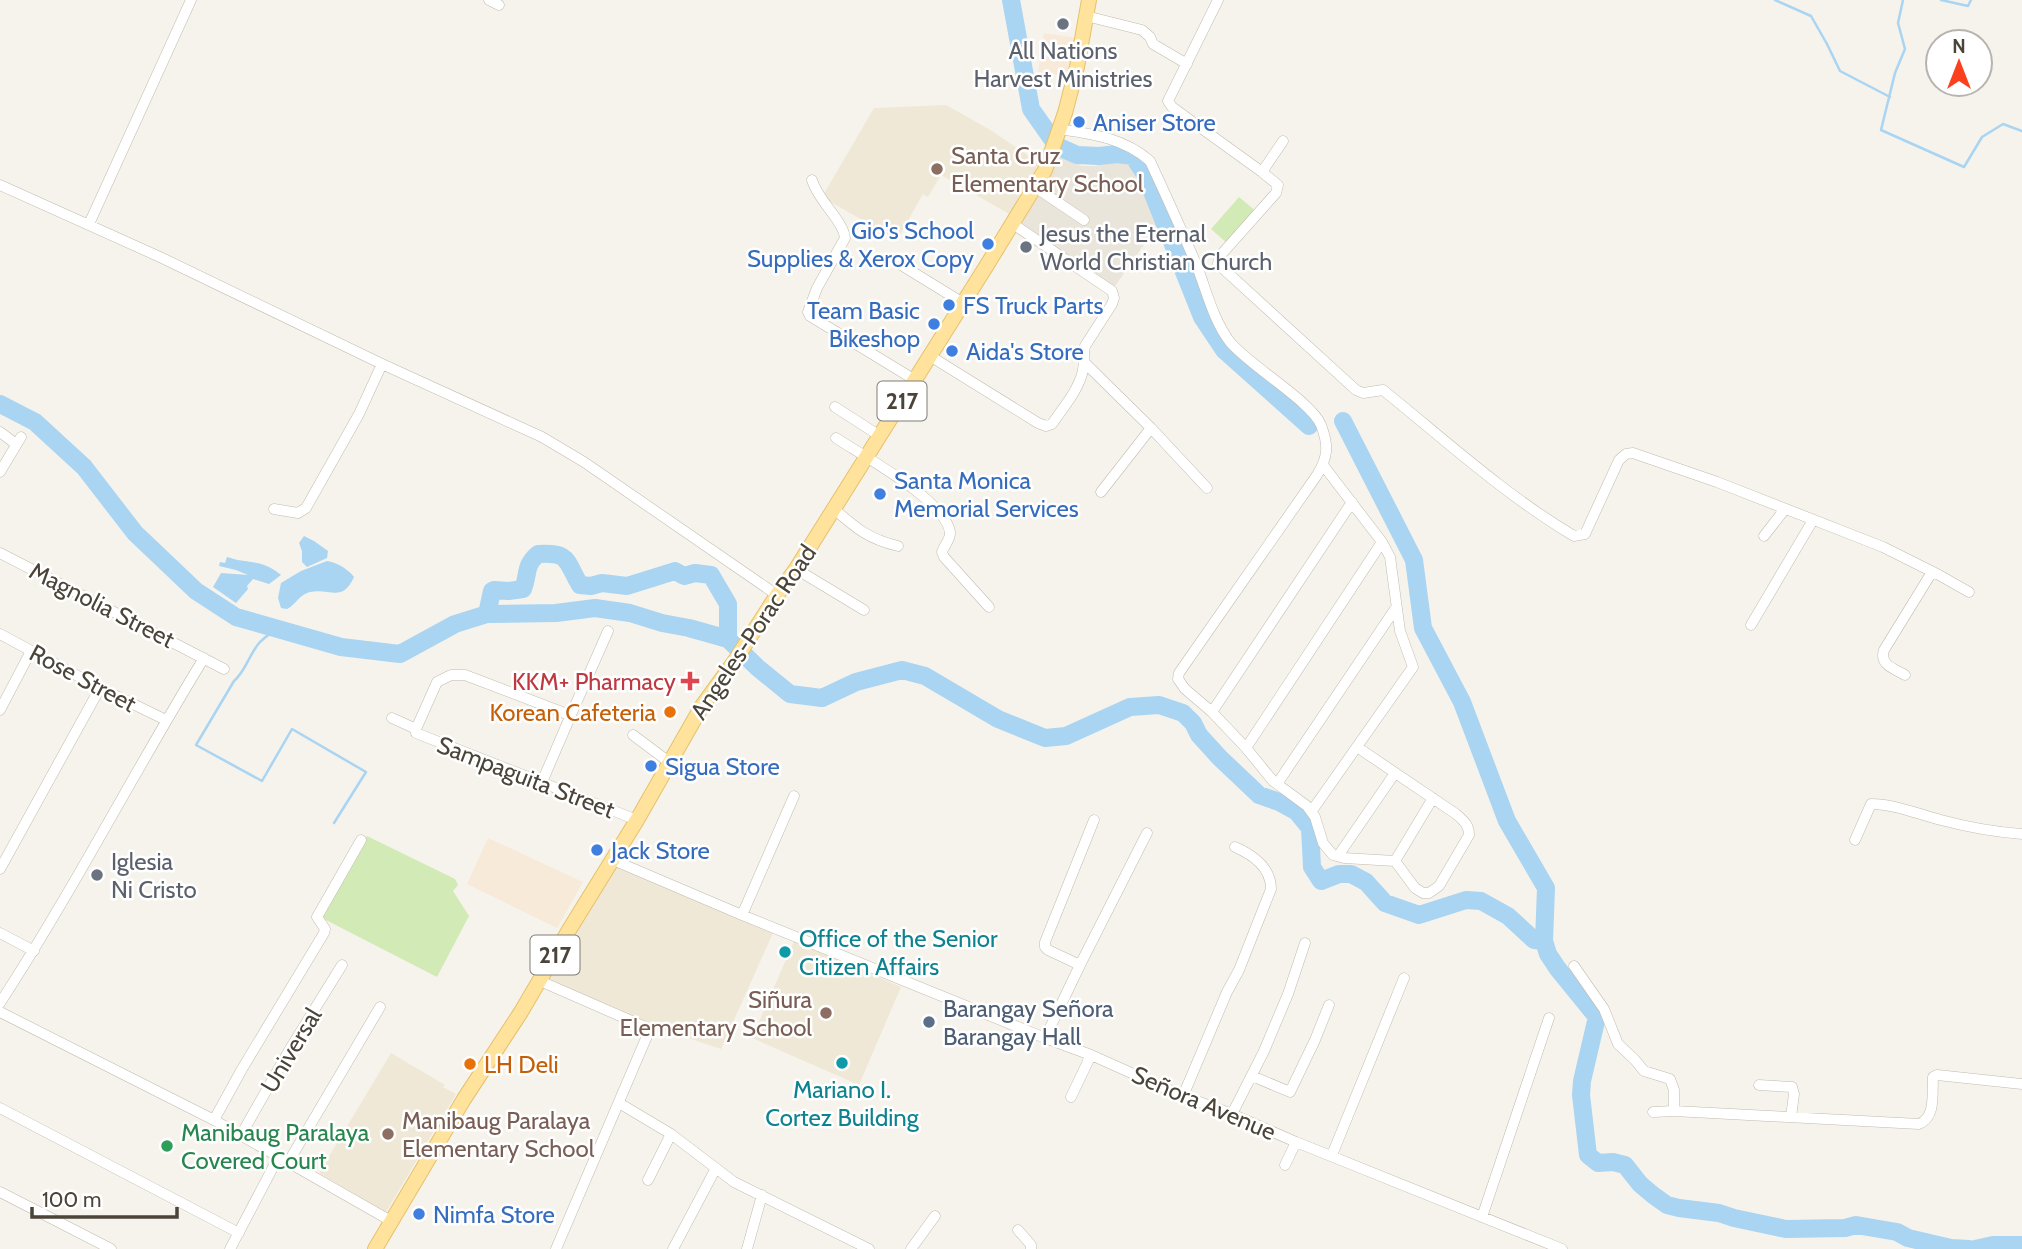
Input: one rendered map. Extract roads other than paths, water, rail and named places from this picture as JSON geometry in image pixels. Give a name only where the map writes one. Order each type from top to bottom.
[{"type":"main road","name":"Angeles-Porac Road","points":[[376,1249],[464,1099],[613,860],[702,706],[796,569],[1035,187],[1049,160],[1077,67],[1089,0]]},
{"type":"street","points":[[89,224],[191,0]]},
{"type":"street","points":[[489,0],[499,5]]},
{"type":"street","points":[[1218,0],[1169,96],[1169,104],[1278,186],[1276,193],[1219,257],[1217,264],[1356,390],[1363,393],[1383,390],[1551,523],[1574,536],[1584,534],[1619,460],[1626,454],[1633,453],[1717,482],[1883,547],[1969,592]]},
{"type":"street","points":[[1086,16],[1142,30],[1153,44],[1187,64]]},
{"type":"street","points":[[1058,132],[1108,137],[1139,151],[1150,160],[1219,325],[1232,344],[1303,403],[1320,422],[1325,440],[1327,458],[1323,465],[1179,673],[1178,679],[1185,689],[1247,748],[1273,781],[1296,797],[1311,812],[1319,825],[1323,844],[1333,855],[1395,861],[1415,888],[1423,894],[1429,894],[1439,886],[1469,835],[1469,828],[1456,814],[1357,747]]},
{"type":"street","points":[[1262,172],[1283,141]]},
{"type":"street","points":[[811,180],[816,193],[842,228],[845,238],[817,288],[808,312],[810,316],[915,380]]},
{"type":"street","points":[[0,185],[89,224],[542,437],[777,595]]},
{"type":"street","points":[[1035,187],[1084,220]]},
{"type":"street","points":[[930,356],[1038,424],[1046,426],[1052,424],[1079,382],[1085,346],[1112,303],[1112,291],[1013,223]]},
{"type":"street","points":[[898,263],[963,303]]},
{"type":"street","points":[[1084,363],[1151,428],[1207,488]]},
{"type":"street","points":[[274,509],[298,513],[306,508],[359,414],[382,364]]},
{"type":"street","points":[[835,407],[880,436]]},
{"type":"street","points":[[1101,492],[1151,428]]},
{"type":"street","points":[[0,432],[18,441],[0,472]]},
{"type":"street","points":[[836,438],[918,491],[936,509],[950,531],[950,539],[942,552],[944,557],[989,607]]},
{"type":"street","points":[[1311,812],[1413,667],[1399,631],[1390,558],[1323,465]]},
{"type":"street","points":[[1212,712],[1352,502]]},
{"type":"street","points":[[834,509],[868,536],[898,545]]},
{"type":"street","points":[[1764,536],[1785,509]]},
{"type":"street","points":[[1751,625],[1813,520]]},
{"type":"street","points":[[1247,748],[1381,542]]},
{"type":"street","name":"Magnolia Street","points":[[0,553],[224,669]]},
{"type":"street","points":[[796,569],[864,610]]},
{"type":"street","points":[[1905,675],[1883,661],[1882,656],[1932,572]]},
{"type":"street","points":[[1277,784],[1395,609]]},
{"type":"street","points":[[542,782],[608,631]]},
{"type":"street","name":"Rose Street","points":[[0,634],[166,720]]},
{"type":"street","points":[[0,709],[31,651]]},
{"type":"street","points":[[0,1003],[34,951],[204,658]]},
{"type":"street","points":[[416,731],[437,682],[456,674],[465,674],[570,717]]},
{"type":"street","points":[[0,869],[100,688]]},
{"type":"street","name":"Sampaguita Street","points":[[392,718],[416,731],[637,820]]},
{"type":"street","points":[[634,735],[669,762]]},
{"type":"street","points":[[1338,856],[1395,773]]},
{"type":"street","points":[[743,915],[794,796]]},
{"type":"street","points":[[1395,861],[1433,798]]},
{"type":"street","points":[[1855,840],[1871,804],[1887,804],[1944,821],[2022,834]]},
{"type":"street","points":[[1080,965],[1048,950],[1045,942],[1094,820]]},
{"type":"street","points":[[1045,1038],[1147,833]]},
{"type":"street","points":[[214,1120],[324,933],[325,929],[317,916],[361,840]]},
{"type":"street","points":[[1183,1096],[1239,970],[1271,889],[1271,880],[1258,860],[1235,847]]},
{"type":"street","name":"Señora Avenue","points":[[613,860],[1091,1055],[1183,1096],[1562,1249]]},
{"type":"street","points":[[0,933],[34,951]]},
{"type":"street","points":[[1232,1114],[1288,994],[1305,943]]},
{"type":"street","name":"Universal","points":[[241,1135],[342,965]]},
{"type":"street","points":[[1574,966],[1604,1009],[1618,1044],[1644,1070],[1671,1079],[1674,1111]]},
{"type":"street","points":[[1332,1155],[1404,978]]},
{"type":"street","points":[[540,981],[650,1029],[556,1249]]},
{"type":"street","points":[[1252,1076],[1290,1092],[1329,1005]]},
{"type":"street","points":[[230,1249],[380,1007]]},
{"type":"street","points":[[0,1012],[214,1120],[391,1221]]},
{"type":"street","points":[[1482,1217],[1549,1018]]},
{"type":"street","points":[[1071,1097],[1091,1055]]},
{"type":"street","points":[[1653,1112],[1919,1124],[1926,1121],[1930,1115],[1933,1077],[1937,1075],[2022,1084]]},
{"type":"street","points":[[1759,1085],[1792,1087],[1794,1094],[1791,1117]]},
{"type":"street","points":[[619,1103],[671,1134],[734,1182],[869,1249]]},
{"type":"street","points":[[0,1108],[239,1233]]},
{"type":"street","points":[[648,1180],[671,1134]]},
{"type":"street","points":[[1285,1165],[1296,1142]]},
{"type":"street","points":[[673,1249],[716,1168]]},
{"type":"street","points":[[0,1192],[110,1249]]},
{"type":"street","points":[[747,1249],[762,1195]]},
{"type":"street","points":[[911,1249],[935,1216]]},
{"type":"street","points":[[1018,1230],[1031,1245],[1031,1249]]},
{"type":"water","points":[[304,536],[328,551],[327,558],[307,567],[302,562],[299,543]]},
{"type":"water","points":[[227,557],[267,566],[281,575],[269,584],[253,579],[236,603],[213,587],[221,573],[248,575],[219,566],[220,562],[225,563]]},
{"type":"water","points":[[327,561],[342,567],[354,577],[350,585],[335,593],[310,592],[287,609],[281,608],[278,598],[281,583],[301,571]]},
{"type":"waterway","points":[[1011,0],[1031,109],[1057,146],[1077,155],[1133,156],[1145,174],[1202,317],[1224,350],[1309,426]]},
{"type":"waterway","points":[[1775,0],[1811,16],[1840,71],[1890,97]]},
{"type":"waterway","points":[[1903,0],[1898,23],[1905,49],[1895,73],[1881,130],[1964,167],[1982,137],[2003,124],[2022,131]]},
{"type":"waterway","points":[[1941,0],[1968,6],[1971,0]]},
{"type":"waterway","points":[[0,404],[35,422],[84,467],[135,533],[196,591],[236,617],[341,647],[400,654],[455,624],[487,614],[492,591],[523,589],[531,562],[538,554],[556,554],[569,564],[580,585],[602,583],[627,586],[675,571],[684,576],[695,573],[711,575],[728,604],[728,639],[790,694],[822,698],[856,682],[902,670],[925,676],[998,719],[1045,738],[1066,736],[1130,707],[1159,705],[1183,713],[1220,758],[1259,795],[1297,812],[1310,828],[1312,867],[1321,881],[1339,874],[1351,874],[1366,882],[1385,903],[1419,915],[1466,900],[1481,901],[1508,916],[1534,940],[1544,941],[1548,954],[1558,969],[1597,1017],[1581,1095],[1588,1155],[1598,1163],[1613,1162],[1625,1165],[1653,1195],[1667,1205],[1679,1208],[1719,1213],[1786,1229],[1845,1228],[1856,1225],[1897,1232],[1908,1238],[1951,1248],[1969,1249]]},
{"type":"waterway","points":[[1343,421],[1414,560],[1423,628],[1462,702],[1507,821],[1546,888],[1544,941]]},
{"type":"waterway","points":[[487,614],[556,613],[595,608],[630,613],[728,639]]},
{"type":"waterway","points":[[277,627],[256,647],[196,745],[262,781],[292,729],[366,772],[334,823]]},
{"type":"waterway","points":[[1975,1249],[1993,1245],[2022,1245]]},
{"type":"place","name":"All Nations Harvest Ministries","points":[[1063,24]]},
{"type":"place","name":"Aniser Store","points":[[1079,122]]},
{"type":"place","name":"Santa Cruz Elementary School","points":[[937,169]]},
{"type":"place","name":"Gio's School Supplies & Xerox Copy","points":[[988,244]]},
{"type":"place","name":"Jesus the Eternal World Christian Church","points":[[1026,247]]},
{"type":"place","name":"FS Truck Parts","points":[[949,305]]},
{"type":"place","name":"Team Basic Bikeshop","points":[[934,324]]},
{"type":"place","name":"Aida's Store","points":[[952,351]]},
{"type":"place","name":"Santa Monica Memorial Services","points":[[880,494]]},
{"type":"place","name":"KKM+ Pharmacy","points":[[690,681]]},
{"type":"place","name":"Korean Cafeteria","points":[[670,712]]},
{"type":"place","name":"Sigua Store","points":[[651,766]]},
{"type":"place","name":"Jack Store","points":[[597,850]]},
{"type":"place","name":"Iglesia Ni Cristo","points":[[97,875]]},
{"type":"place","name":"Office of the Senior Citizen Affairs","points":[[785,952]]},
{"type":"place","name":"Siñura Elementary School","points":[[826,1013]]},
{"type":"place","name":"Barangay Señora Barangay Hall","points":[[929,1022]]},
{"type":"place","name":"Mariano I. Cortez Building","points":[[842,1063]]},
{"type":"place","name":"LH Deli","points":[[470,1064]]},
{"type":"place","name":"Manibaug Paralaya Elementary School","points":[[388,1134]]},
{"type":"place","name":"Manibaug Paralaya Covered Court","points":[[167,1146]]},
{"type":"place","name":"Nimfa Store","points":[[419,1214]]}]
